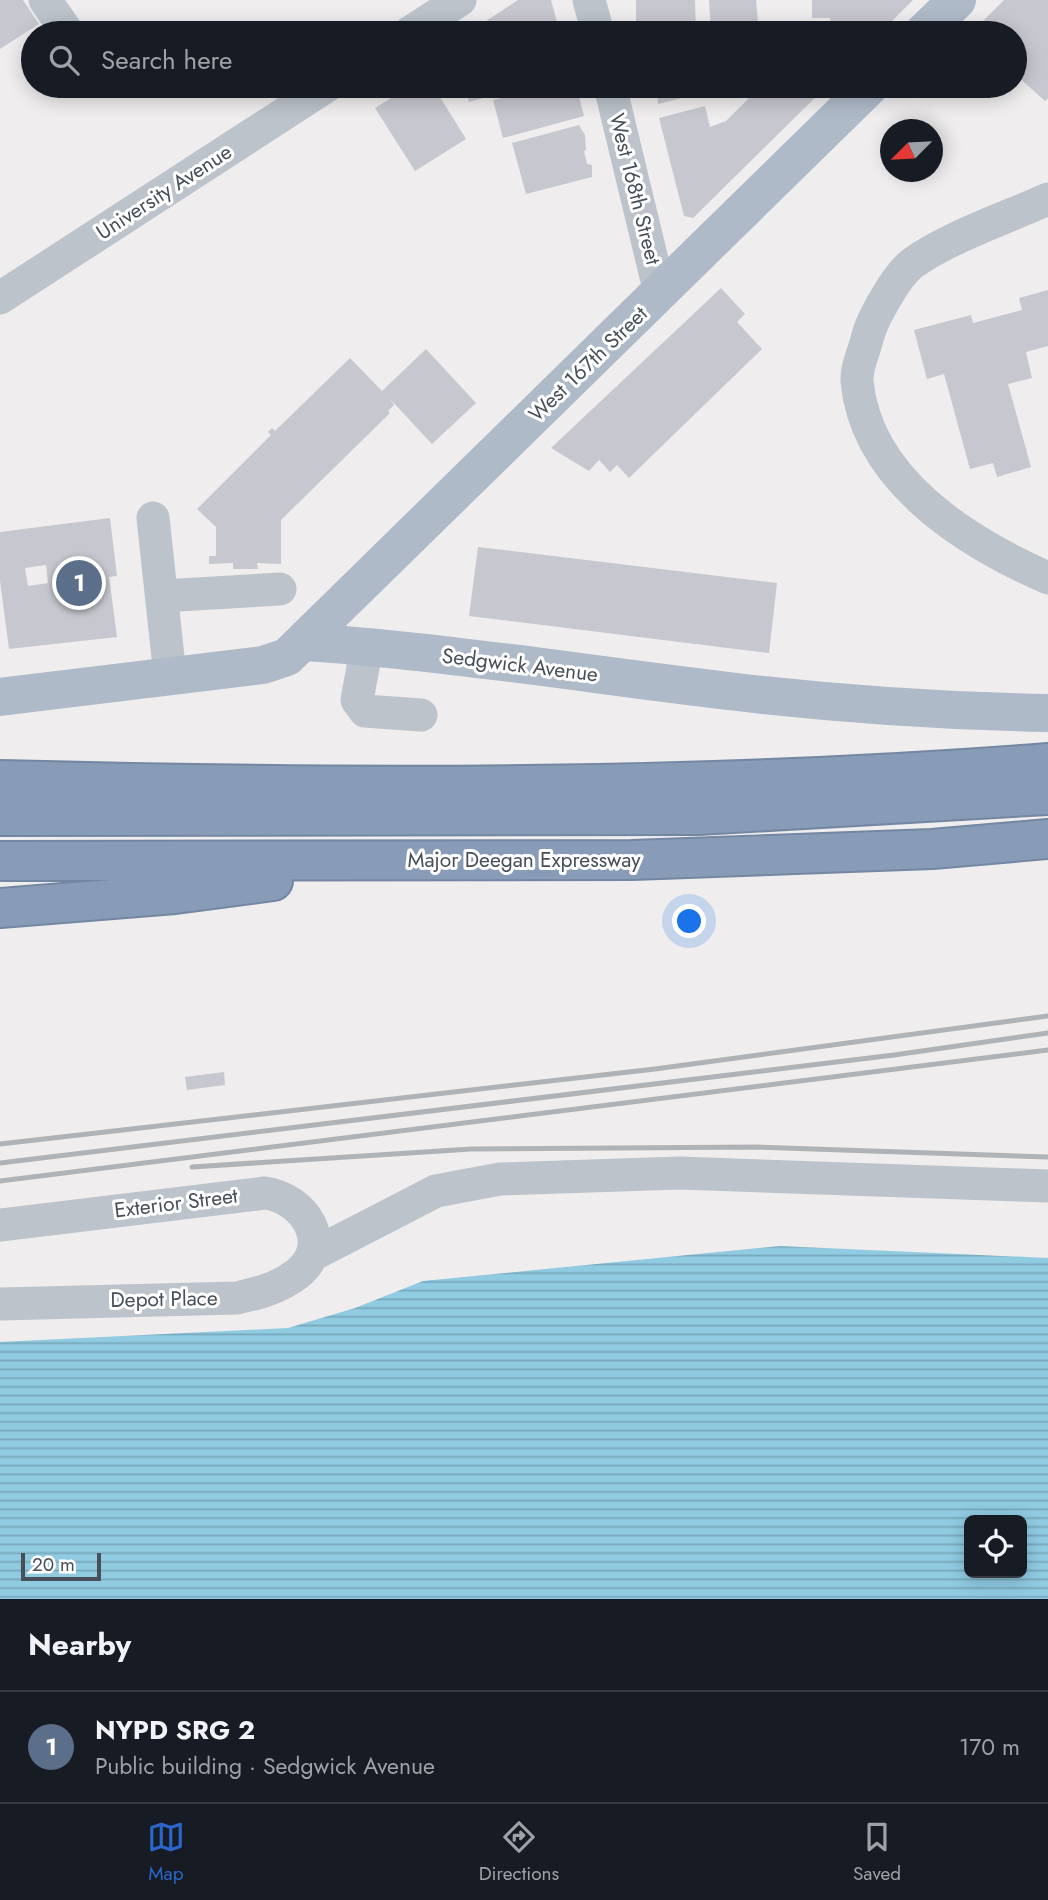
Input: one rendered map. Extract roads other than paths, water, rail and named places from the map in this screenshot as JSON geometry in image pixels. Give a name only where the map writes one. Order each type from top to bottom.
[{"type":"highway","points":[[0,780],[396,785],[636,783],[892,774],[1048,763]]},
{"type":"highway","points":[[0,816],[698,815],[1048,795]]},
{"type":"highway","name":"Major Deegan Expressway","points":[[0,861],[733,858],[1048,839]]},
{"type":"highway","points":[[0,908],[175,894],[437,861]]},
{"type":"main road","points":[[935,21],[957,0]]},
{"type":"main road","name":"West 167th Street","points":[[306,642],[858,98]]},
{"type":"main road","points":[[0,697],[277,661],[306,642]]},
{"type":"main road","name":"Sedgwick Avenue","points":[[306,642],[367,646],[740,692],[904,707],[1048,713]]},
{"type":"street","points":[[46,0],[60,21]]},
{"type":"street","points":[[427,21],[460,0]]},
{"type":"street","points":[[590,0],[595,21]]},
{"type":"street","name":"University Avenue","points":[[0,298],[308,98]]},
{"type":"street","name":"West 168th Street","points":[[613,98],[660,293]]},
{"type":"street","points":[[1048,199],[911,264],[872,320],[857,379],[868,428],[896,475],[948,522],[1013,563],[1048,578]]},
{"type":"street","points":[[153,518],[170,676]]},
{"type":"street","points":[[162,596],[280,589]]},
{"type":"street","points":[[367,646],[357,700],[365,710],[421,715]]},
{"type":"street","name":"Depot Place","points":[[0,1304],[237,1298],[257,1294],[299,1273],[314,1254],[436,1191],[500,1179],[680,1173],[1048,1186]]},
{"type":"street","name":"Exterior Street","points":[[0,1225],[265,1193],[290,1201],[310,1221],[314,1254]]},
{"type":"water","points":[[780,1246],[1048,1258],[1048,1599],[0,1599],[0,1342],[288,1328],[355,1308],[423,1281]]},
{"type":"railway","points":[[0,1144],[655,1069],[1048,1016]]},
{"type":"railway","points":[[0,1163],[894,1055],[1048,1033]]},
{"type":"railway","points":[[0,1181],[1048,1050]]},
{"type":"railway","points":[[192,1167],[471,1149],[758,1147],[1048,1157]]},
{"type":"place","name":"NYPD SRG 2","points":[[79,583]]}]
